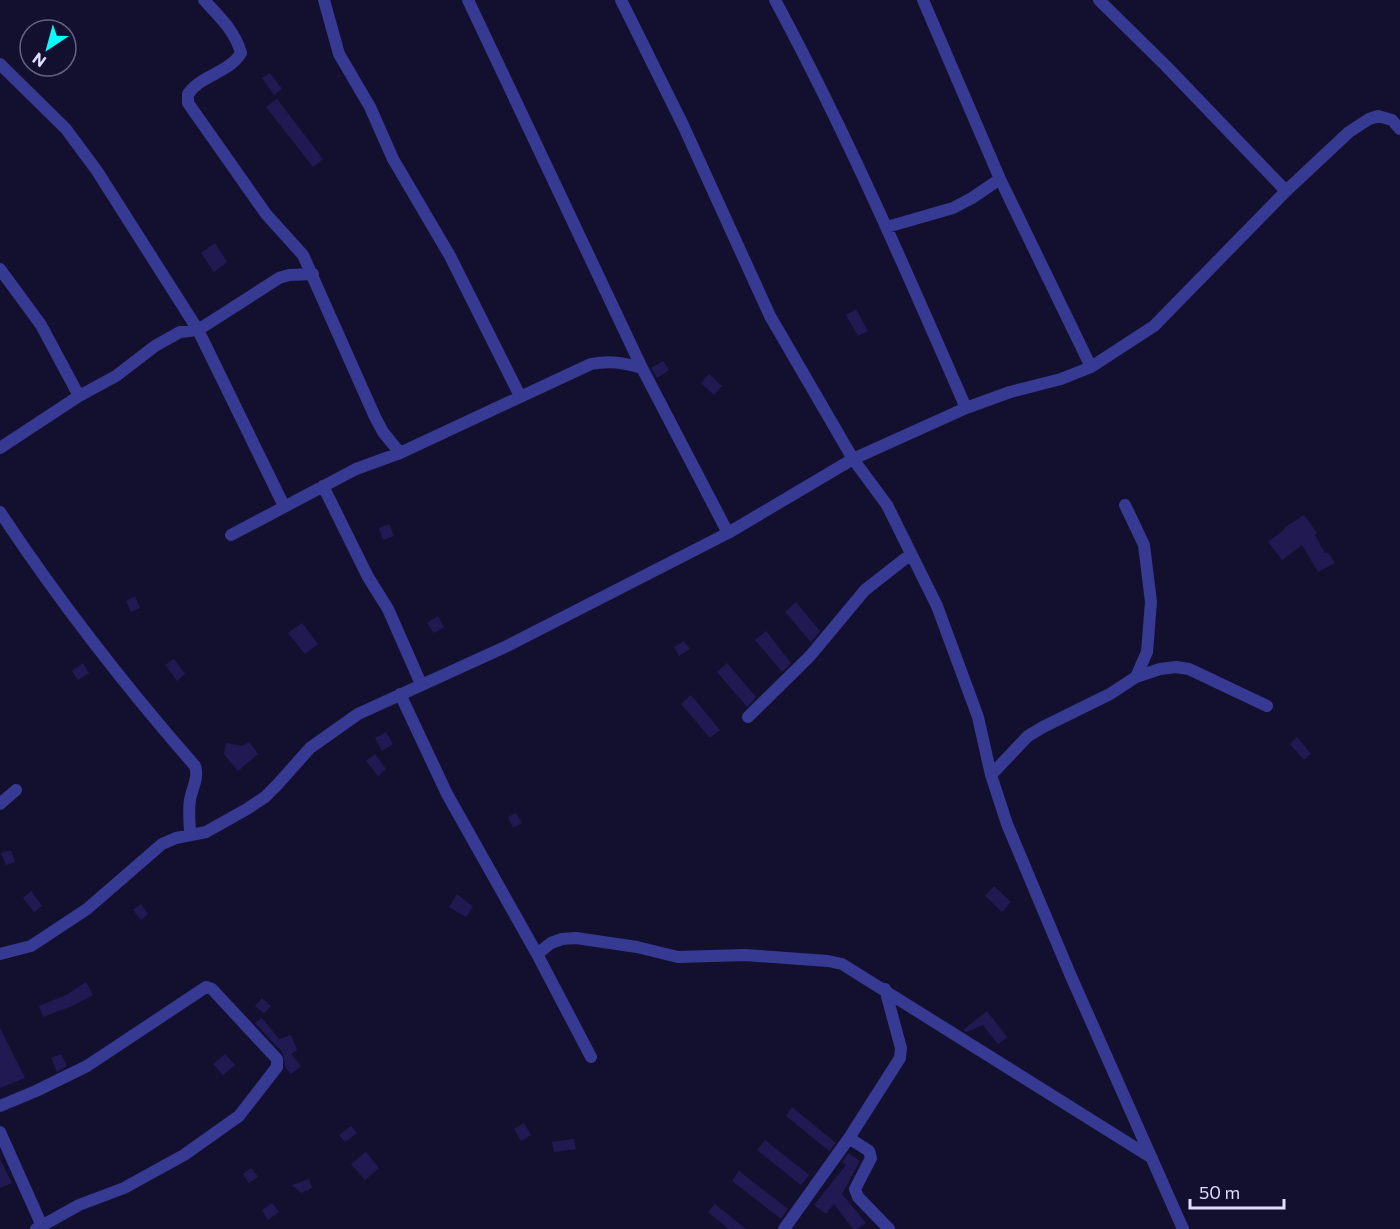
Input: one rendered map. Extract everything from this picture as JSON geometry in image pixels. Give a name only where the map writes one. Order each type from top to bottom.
[{"type":"street","points":[[204,0],[227,25],[241,53],[236,61],[194,85],[188,94],[188,103],[266,214],[303,255],[375,417],[383,432],[400,453]]},
{"type":"street","points":[[324,0],[339,54],[370,107],[393,159],[450,256],[520,396]]},
{"type":"street","points":[[468,0],[642,368],[728,532]]},
{"type":"street","points":[[621,0],[683,125],[770,316],[853,459],[887,505],[937,606],[978,717],[991,775],[1007,825],[1183,1229]]},
{"type":"street","points":[[775,0],[800,46],[887,227],[966,408]]},
{"type":"street","points":[[923,0],[1000,178],[1091,367]]},
{"type":"street","points":[[1099,0],[1286,191]]},
{"type":"street","points":[[0,64],[79,146],[198,330],[284,506]]},
{"type":"street","points":[[0,954],[31,946],[98,902],[162,844],[206,832],[248,809],[271,791],[310,748],[358,714],[505,646],[728,532],[853,459],[966,408],[1010,392],[1061,379],[1091,367],[1154,326],[1286,191],[1349,132],[1378,116],[1392,120],[1400,129]]},
{"type":"street","points":[[887,227],[952,208],[972,198],[1000,178]]},
{"type":"street","points":[[0,269],[41,325],[79,396]]},
{"type":"street","points":[[0,448],[79,396],[116,376],[155,346],[189,330],[198,330],[279,278],[289,275],[313,274]]},
{"type":"street","points":[[231,535],[372,462],[400,453],[591,364],[604,361],[619,362],[642,368]]},
{"type":"street","points":[[323,486],[368,577],[388,609],[421,684]]},
{"type":"street","points":[[1125,505],[1144,545],[1151,602],[1147,652],[1136,677]]},
{"type":"street","points":[[0,512],[40,572],[152,717],[195,766],[197,774],[189,810],[190,835]]},
{"type":"street","points":[[748,717],[810,656],[865,590],[911,554]]},
{"type":"street","points":[[991,775],[1028,736],[1110,694],[1136,677],[1168,668],[1189,669],[1267,705]]},
{"type":"street","points":[[400,694],[447,794],[537,954],[591,1057]]},
{"type":"street","points":[[0,804],[16,790]]},
{"type":"street","points":[[537,954],[551,943],[561,939],[576,938],[637,947],[678,957],[746,955],[842,964],[1153,1158]]},
{"type":"street","points":[[0,1106],[87,1065],[206,987],[212,989],[277,1059],[277,1067],[239,1116],[184,1155],[124,1188],[79,1205],[39,1227],[0,1132]]},
{"type":"street","points":[[784,1229],[849,1138],[900,1058],[901,1048],[885,989]]},
{"type":"street","points":[[849,1138],[869,1151],[871,1158],[855,1189],[858,1197],[889,1229]]},
{"type":"building","points":[[270,73],[282,89],[274,95],[262,78]]},
{"type":"building","points":[[277,99],[323,159],[313,167],[266,107]]},
{"type":"building","points":[[215,243],[227,262],[214,272],[201,253]]},
{"type":"building","points":[[856,309],[868,331],[858,336],[846,315]]},
{"type":"building","points":[[663,361],[669,370],[657,378],[651,368]]},
{"type":"building","points":[[709,374],[722,386],[714,395],[701,383]]},
{"type":"building","points":[[1304,515],[1317,533],[1315,535],[1325,553],[1328,552],[1335,563],[1318,572],[1302,545],[1282,560],[1268,542]]},
{"type":"building","points":[[389,524],[394,536],[383,540],[379,528]]},
{"type":"building","points":[[135,596],[140,608],[131,612],[126,601]]},
{"type":"building","points":[[796,602],[820,631],[811,642],[785,612]]},
{"type":"building","points":[[438,616],[444,627],[434,633],[427,623]]},
{"type":"building","points":[[302,623],[318,644],[305,654],[288,633]]},
{"type":"building","points":[[766,631],[791,663],[782,672],[755,640]]},
{"type":"building","points":[[684,641],[690,649],[679,656],[674,647]]},
{"type":"building","points":[[174,659],[185,674],[177,681],[165,665]]},
{"type":"building","points":[[83,663],[89,673],[78,680],[72,671]]},
{"type":"building","points":[[727,663],[756,697],[747,707],[717,672]]},
{"type":"building","points":[[691,695],[720,730],[710,738],[681,704]]},
{"type":"building","points":[[386,732],[393,744],[382,751],[375,738]]},
{"type":"building","points":[[1297,737],[1311,754],[1304,760],[1290,744]]},
{"type":"building","points":[[249,742],[258,754],[238,771],[224,754],[226,743],[242,746]]},
{"type":"building","points":[[375,754],[386,769],[378,776],[366,761]]},
{"type":"building","points":[[516,813],[522,823],[513,828],[508,817]]},
{"type":"building","points":[[11,850],[15,862],[6,865],[1,853]]},
{"type":"building","points":[[994,886],[1011,902],[1002,912],[985,896]]},
{"type":"building","points":[[31,891],[42,906],[34,912],[23,898]]},
{"type":"building","points":[[457,894],[473,907],[466,917],[449,907]]},
{"type":"building","points":[[141,904],[148,914],[141,920],[133,910]]},
{"type":"building","points":[[86,982],[93,995],[43,1017],[39,1006],[66,995]]},
{"type":"building","points":[[262,998],[271,1006],[264,1013],[255,1006]]},
{"type":"building","points":[[987,1011],[1007,1037],[998,1044],[983,1025],[967,1032],[963,1030]]},
{"type":"building","points":[[262,1018],[279,1039],[291,1035],[297,1050],[291,1054],[301,1066],[291,1074],[285,1067],[283,1053],[255,1023]]},
{"type":"building","points":[[0,1028],[25,1078],[0,1088]]},
{"type":"building","points":[[61,1054],[67,1066],[57,1072],[51,1058]]},
{"type":"building","points":[[225,1054],[235,1065],[223,1075],[213,1064]]},
{"type":"building","points":[[792,1107],[836,1143],[829,1151],[786,1116]]},
{"type":"building","points":[[524,1123],[531,1135],[521,1141],[514,1129]]},
{"type":"building","points":[[351,1126],[357,1133],[345,1142],[339,1135]]},
{"type":"building","points":[[574,1139],[576,1149],[554,1152],[552,1142]]},
{"type":"building","points":[[765,1140],[809,1175],[801,1185],[757,1150]]},
{"type":"building","points":[[366,1152],[379,1168],[365,1180],[351,1164]]},
{"type":"building","points":[[848,1153],[860,1161],[842,1194],[866,1223],[857,1229],[853,1229],[834,1204],[826,1214],[814,1205],[846,1165],[842,1162]]},
{"type":"building","points":[[0,1159],[12,1183],[0,1188]]},
{"type":"building","points":[[251,1168],[258,1177],[249,1183],[243,1174]]},
{"type":"building","points":[[739,1171],[788,1209],[781,1219],[732,1181]]},
{"type":"building","points":[[309,1179],[312,1188],[301,1193],[292,1185]]},
{"type":"building","points":[[272,1203],[279,1212],[268,1220],[262,1210]]},
{"type":"building","points":[[715,1204],[746,1229],[729,1229],[708,1212]]}]
